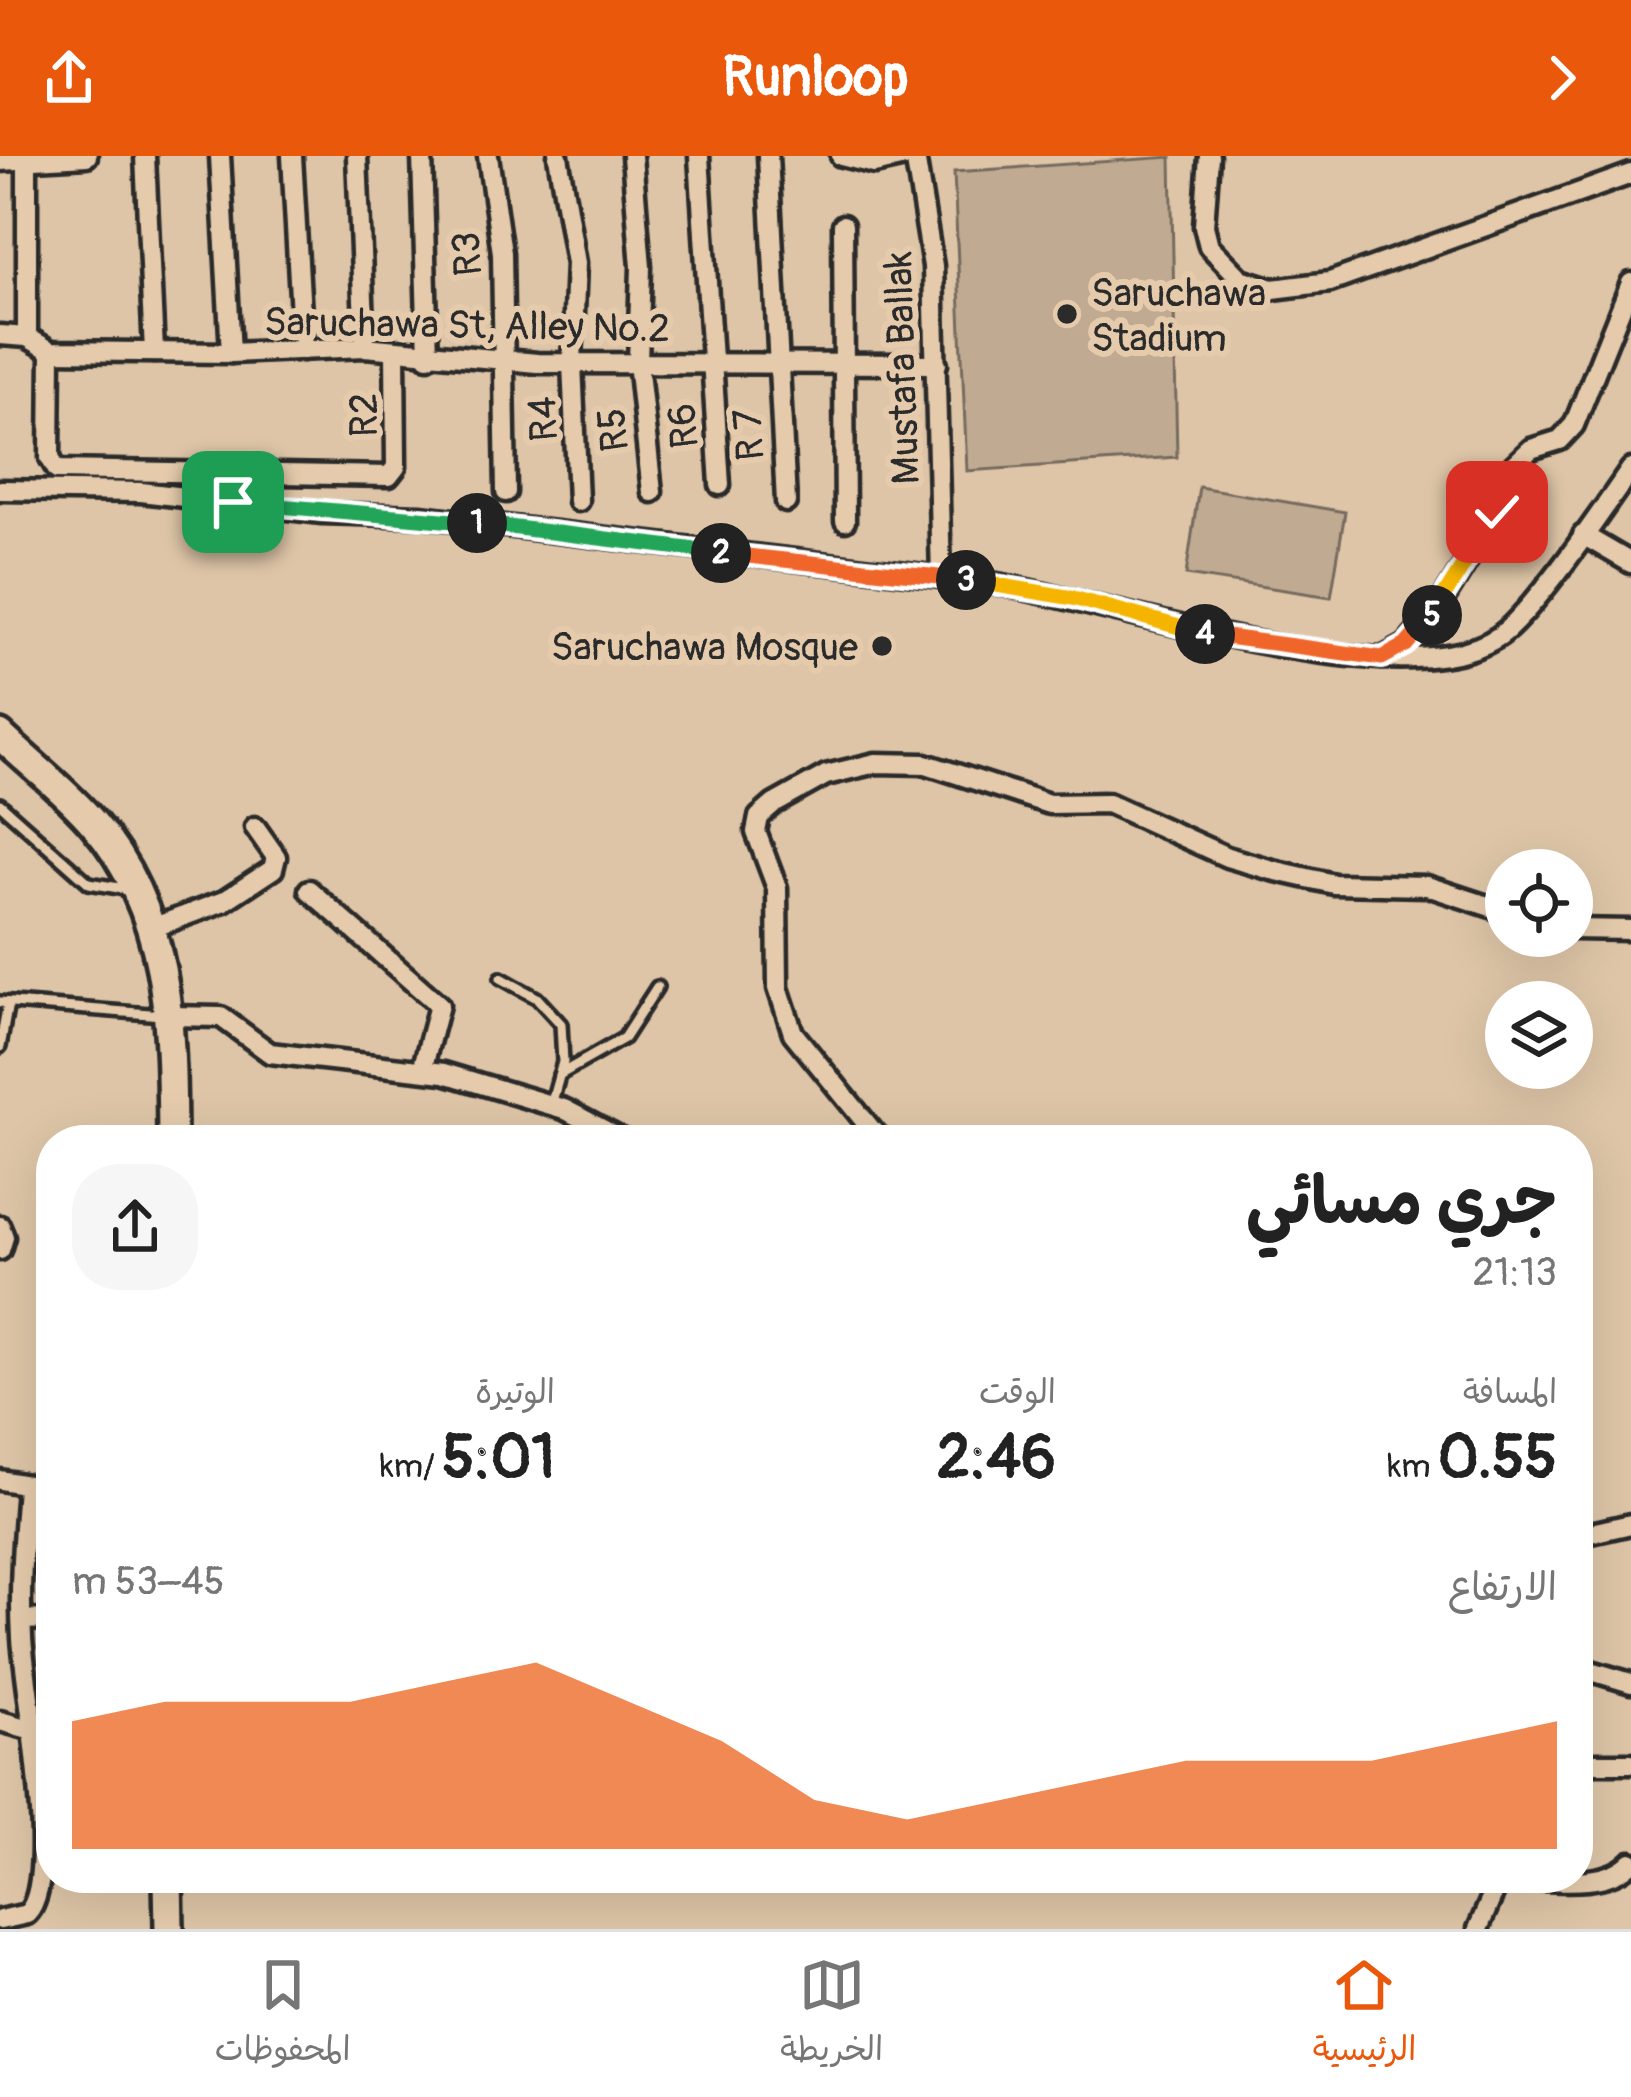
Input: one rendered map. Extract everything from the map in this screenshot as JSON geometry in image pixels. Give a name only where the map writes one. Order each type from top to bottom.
[{"type":"street","points":[[0,161],[86,156]]},
{"type":"street","points":[[145,156],[154,352]]},
{"type":"street","points":[[220,156],[231,353]]},
{"type":"street","points":[[292,156],[303,350]]},
{"type":"street","points":[[357,156],[365,347]]},
{"type":"street","points":[[422,156],[428,357]]},
{"type":"street","name":"R3","points":[[488,156],[502,253],[506,492]]},
{"type":"street","name":"R4","points":[[558,156],[576,262],[572,363],[578,501]]},
{"type":"street","name":"R5","points":[[632,156],[641,267],[638,362],[652,492]]},
{"type":"street","name":"R6","points":[[699,156],[720,484]]},
{"type":"street","name":"R 7","points":[[768,156],[786,502]]},
{"type":"street","points":[[841,156],[874,164],[912,156]]},
{"type":"street","name":"Mustafa Ballak","points":[[912,156],[933,266],[941,578]]},
{"type":"street","points":[[1209,156],[1204,226],[1209,246],[1241,278],[1273,290],[1330,282],[1631,174]]},
{"type":"street","points":[[27,158],[27,337]]},
{"type":"street","points":[[842,225],[845,521]]},
{"type":"street","points":[[1382,658],[1406,645],[1463,571],[1480,532],[1497,512],[1514,465],[1531,449],[1560,440],[1574,424],[1631,283]]},
{"type":"street","name":"Saruchawa St, Alley No.2","points":[[0,335],[27,337],[51,351],[231,353],[365,347],[428,357],[572,363],[937,364]]},
{"type":"street","name":"R2","points":[[51,351],[50,458],[57,470],[389,476],[396,467],[395,350]]},
{"type":"street","points":[[0,490],[141,492],[322,513],[420,516],[941,578],[1060,595],[1207,634],[1382,658],[1444,659],[1508,630],[1631,469]]},
{"type":"street","points":[[1583,535],[1631,563]]},
{"type":"street","points":[[0,735],[94,824],[136,890],[152,928],[171,1016],[172,1125]]},
{"type":"street","points":[[868,1125],[793,1033],[778,988],[777,888],[756,832],[759,817],[826,776],[876,763],[926,764],[1048,804],[1108,803],[1227,857],[1272,870],[1334,884],[1427,886],[1485,905]]},
{"type":"street","points":[[152,928],[224,901],[273,868],[274,854],[255,827]]},
{"type":"street","points":[[309,890],[439,1005],[422,1070]]},
{"type":"street","points":[[1593,929],[1631,930]]},
{"type":"street","points":[[171,1016],[221,1017],[271,1053],[422,1070],[551,1105],[592,1125]]},
{"type":"street","points":[[0,1226],[4,1237],[0,1250]]},
{"type":"street","points":[[0,1480],[36,1488]]},
{"type":"street","points":[[27,1488],[22,1620],[36,1693]]},
{"type":"street","points":[[1593,1533],[1631,1524]]},
{"type":"street","points":[[22,1620],[36,1620]]},
{"type":"street","points":[[1593,1671],[1631,1683]]},
{"type":"street","points":[[0,1721],[36,1732]]},
{"type":"street","points":[[1593,1763],[1631,1763]]},
{"type":"street","points":[[1593,1878],[1610,1875],[1631,1862]]},
{"type":"street","points":[[0,1920],[28,1914],[39,1893]]},
{"type":"street","points":[[169,1893],[169,1929]]},
{"type":"street","points":[[1478,1929],[1494,1893]]},
{"type":"lane","points":[[0,804],[88,883],[104,890],[136,890]]},
{"type":"lane","points":[[501,978],[538,998],[562,1024],[559,1075],[551,1105]]},
{"type":"lane","points":[[559,1075],[624,1038],[657,987]]},
{"type":"lane","points":[[0,1047],[4,1002],[171,1016]]},
{"type":"shaded area","name":"Saruchawa Stadium","points":[[1171,157],[1177,457],[967,471],[954,172]]},
{"type":"shaded area","points":[[1199,487],[1345,512],[1331,597],[1186,575]]},
{"type":"place","name":"Saruchawa Stadium","points":[[1067,314]]},
{"type":"place","name":"Saruchawa Mosque","points":[[882,646]]},
{"type":"route","points":[[233,502],[322,513],[420,516],[992,583],[1073,598],[1207,634],[1382,658],[1406,645],[1438,608],[1463,571],[1480,532],[1497,512]]}]
